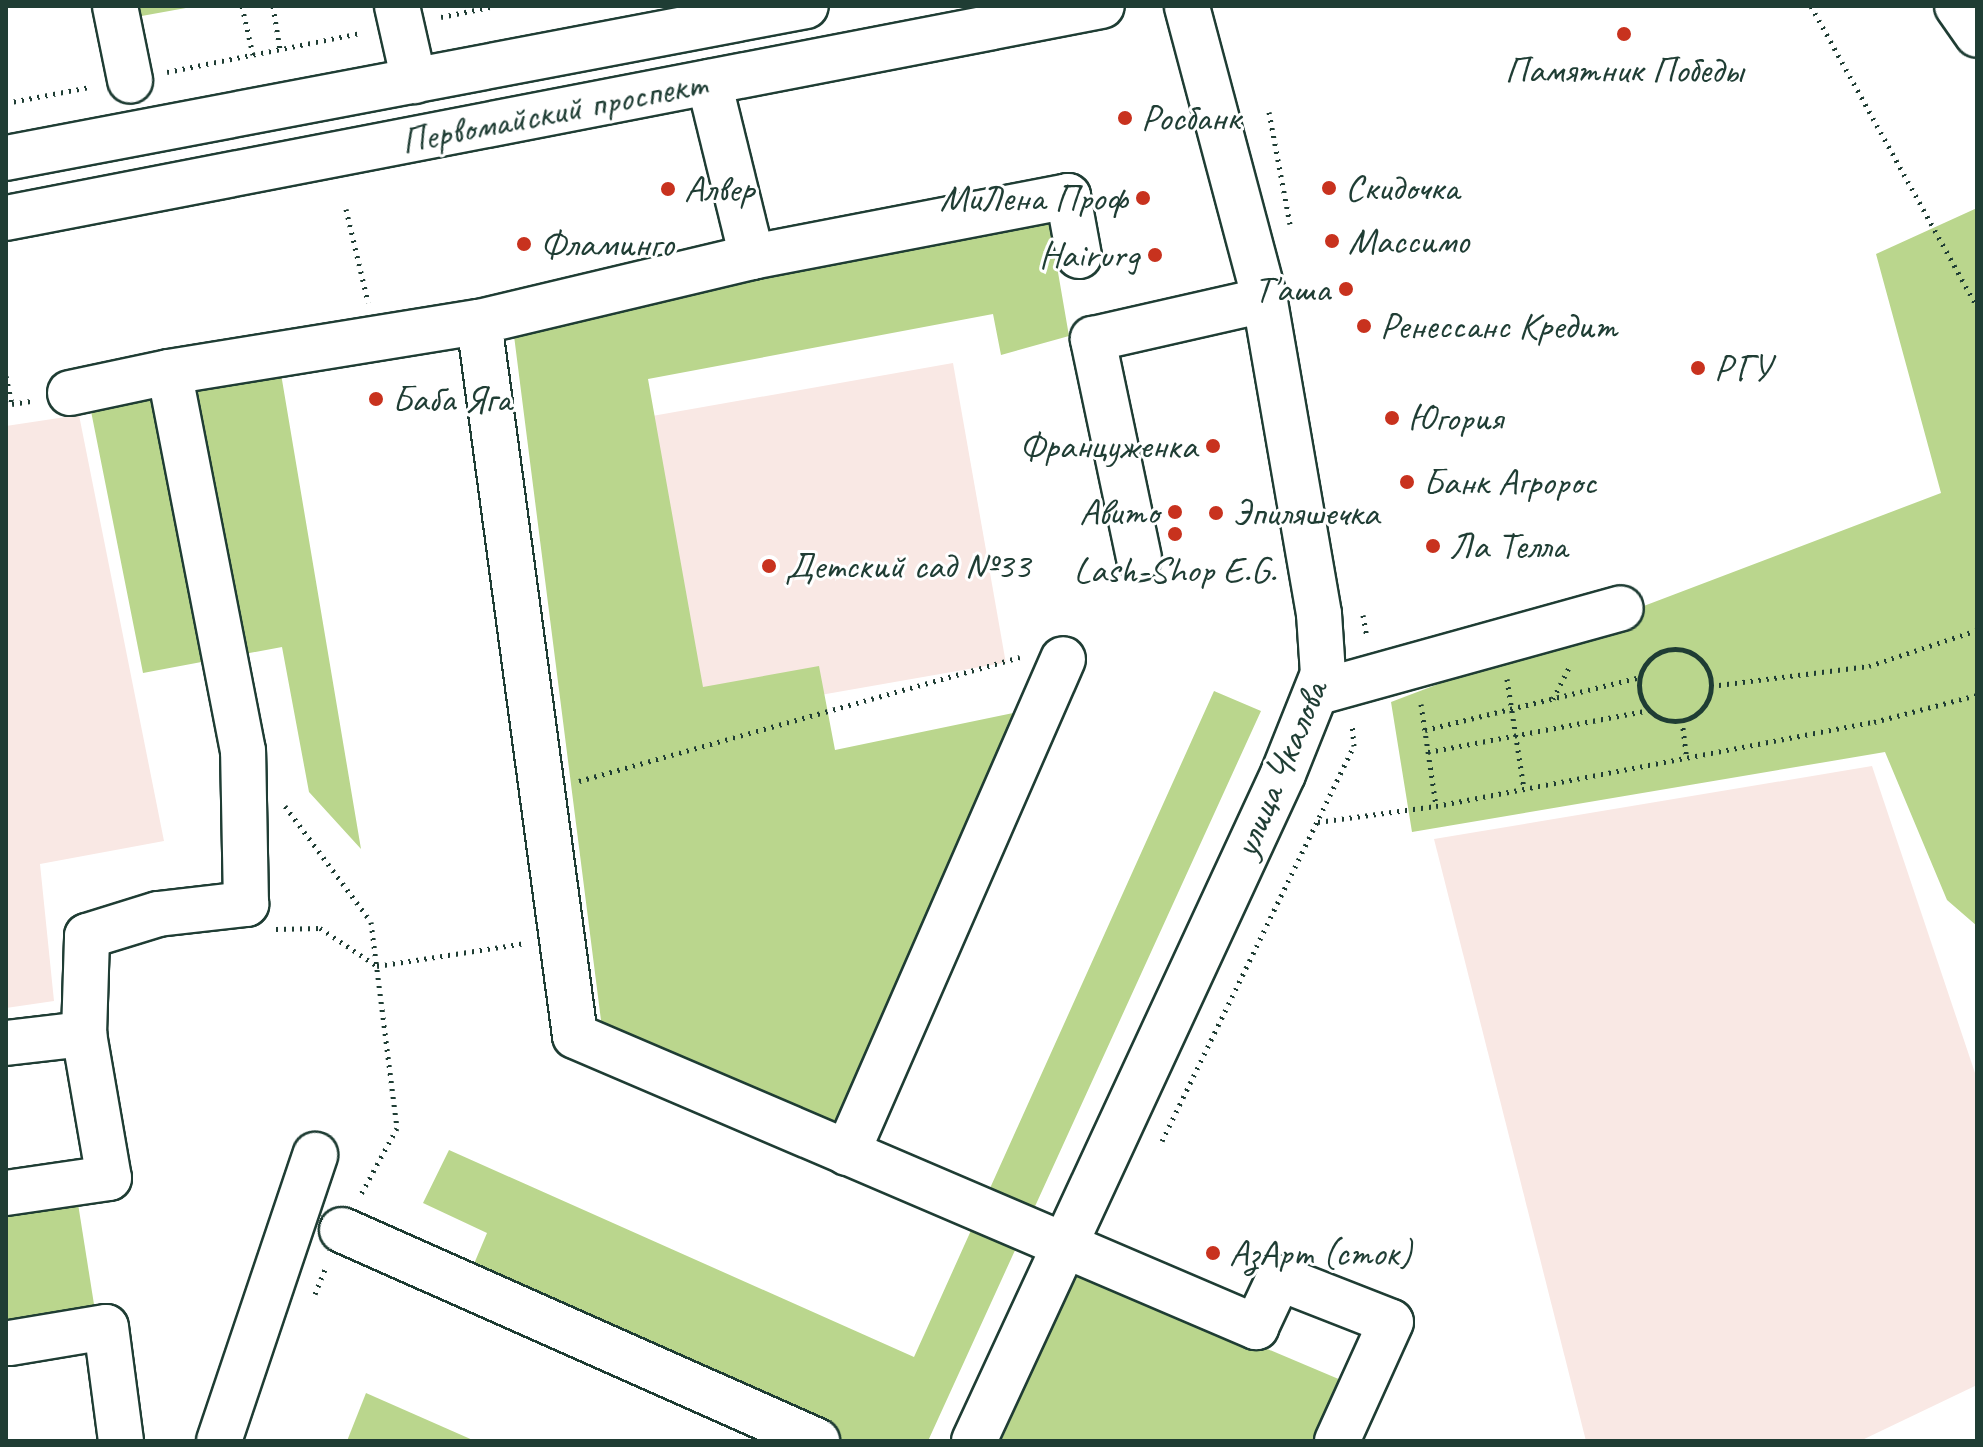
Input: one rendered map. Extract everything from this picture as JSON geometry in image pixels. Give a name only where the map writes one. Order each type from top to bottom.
[{"type":"main road","points":[[115,6],[130,80]]},
{"type":"main road","name":"Первомайский проспект","points":[[6,158],[806,6]]},
{"type":"main road","name":"Первомайский проспект","points":[[6,218],[1102,6]]},
{"type":"main road","name":"улица Чкалова","points":[[974,1441],[1060,1247],[1319,692],[1323,674],[1319,614],[1265,300],[1187,6]]},
{"type":"main road","points":[[1957,6],[1977,35]]},
{"type":"main road","points":[[400,16],[414,81]]},
{"type":"main road","points":[[709,82],[752,257]]},
{"type":"main road","points":[[70,393],[169,372],[479,322],[752,257],[1068,196],[1079,256]]},
{"type":"main road","points":[[1139,558],[1093,339],[1265,300]]},
{"type":"main road","points":[[479,322],[575,1036],[1060,1247],[1256,1327],[1279,1278],[1391,1322],[1337,1441]]},
{"type":"main road","points":[[6,1193],[109,1178],[84,1034],[87,936],[158,914],[246,904],[243,751],[169,372]]},
{"type":"main road","points":[[1319,692],[1621,608]]},
{"type":"main road","points":[[847,1153],[1063,659]]},
{"type":"main road","points":[[6,1043],[84,1034]]},
{"type":"main road","points":[[219,1441],[315,1155]]},
{"type":"main road","points":[[342,1230],[817,1441]]},
{"type":"main road","points":[[10,1343],[106,1327],[121,1441]]},
{"type":"path","points":[[242,6],[253,55]]},
{"type":"path","points":[[273,6],[280,49]]},
{"type":"path","points":[[6,103],[253,55],[400,16],[495,6]]},
{"type":"path","points":[[1811,6],[1977,307]]},
{"type":"path","points":[[346,209],[377,338]]},
{"type":"path","points":[[1711,686],[1869,666],[1977,630]]},
{"type":"path","points":[[1502,641],[1524,789]]},
{"type":"path","points":[[1425,730],[1640,677],[1653,657],[1675,649],[1705,664],[1711,686],[1702,708],[1682,720],[1650,710],[1428,752]]},
{"type":"path","points":[[542,792],[1063,659]]},
{"type":"path","points":[[1416,665],[1436,806]]},
{"type":"path","points":[[1640,677],[1650,710]]},
{"type":"path","points":[[1317,823],[1436,806],[1874,722],[1977,695]]},
{"type":"path","points":[[1682,720],[1687,758]]},
{"type":"path","points":[[280,800],[371,922],[397,1128],[342,1230],[312,1301]]},
{"type":"path","points":[[246,904],[263,930],[320,928],[377,966],[562,937]]},
{"type":"shaded area","points":[[953,363],[1006,662],[593,735],[540,436]]},
{"type":"shaded area","points":[[79,415],[164,841],[40,864],[54,1001],[6,1008],[6,426]]},
{"type":"shaded area","points":[[1872,766],[1977,1079],[1977,1385],[1860,1441],[1586,1441],[1434,839]]},
{"type":"green space","points":[[135,6],[197,6],[136,17]]},
{"type":"green space","points":[[1977,208],[1977,926],[1947,900],[1885,752],[1412,832],[1391,702],[1941,493],[1876,254]]},
{"type":"green space","points":[[1049,220],[1069,336],[1001,355],[993,314],[648,379],[703,687],[819,666],[835,750],[1027,710],[842,1139],[603,1036],[512,320]]},
{"type":"green space","points":[[278,356],[361,849],[309,792],[282,647],[143,673],[88,396]]},
{"type":"green space","points":[[1214,691],[1261,711],[928,1441],[800,1441],[460,1297],[487,1233],[423,1203],[449,1150],[914,1357]]},
{"type":"green space","points":[[76,1191],[96,1317],[6,1330],[6,1201]]},
{"type":"green space","points":[[1078,1269],[1348,1383],[1321,1441],[1001,1441]]},
{"type":"green space","points":[[366,1393],[475,1441],[347,1441]]},
{"type":"place","name":"Памятник Победы","points":[[1624,34]]},
{"type":"place","name":"Росбанк","points":[[1125,118]]},
{"type":"place","name":"Скидочка","points":[[1329,188]]},
{"type":"place","name":"Алвер","points":[[668,189]]},
{"type":"place","name":"МиЛена Проф","points":[[1143,198]]},
{"type":"place","name":"Массимо","points":[[1332,241]]},
{"type":"place","name":"Фламинго","points":[[524,244]]},
{"type":"place","name":"Hairurg","points":[[1155,255]]},
{"type":"place","name":"Т'аша","points":[[1346,289]]},
{"type":"place","name":"Ренессанс Кредит","points":[[1364,326]]},
{"type":"place","name":"РГУ","points":[[1698,368]]},
{"type":"place","name":"Баба Яга","points":[[376,399]]},
{"type":"place","name":"Югория","points":[[1392,418]]},
{"type":"place","name":"Француженка","points":[[1213,446]]},
{"type":"place","name":"Банк Агророс","points":[[1407,482]]},
{"type":"place","name":"Авито","points":[[1175,512]]},
{"type":"place","name":"Эпиляшечка","points":[[1216,513]]},
{"type":"place","name":"Lash-Shop E.G.","points":[[1175,534]]},
{"type":"place","name":"Ла Телла","points":[[1433,546]]},
{"type":"place","name":"Детский сад №33","points":[[769,566]]},
{"type":"place","name":"АзАрт (сток)","points":[[1213,1253]]}]
